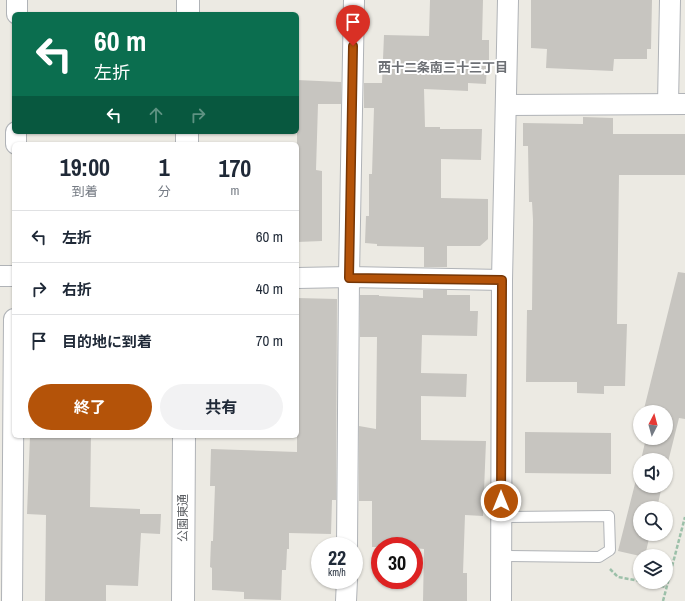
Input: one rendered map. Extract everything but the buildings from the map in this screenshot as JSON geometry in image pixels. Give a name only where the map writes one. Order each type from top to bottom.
[{"type":"street","points":[[17,12],[18,0]]},
{"type":"street","points":[[188,0],[188,12]]},
{"type":"street","points":[[347,537],[349,278],[354,0]]},
{"type":"street","points":[[501,601],[502,280],[508,0]]},
{"type":"street","points":[[506,105],[676,104],[670,0]]},
{"type":"street","points":[[0,276],[12,276]]},
{"type":"street","points":[[299,278],[502,280]]},
{"type":"street","points":[[12,601],[13,438]]},
{"type":"street","name":"公園東通","points":[[183,601],[184,438]]},
{"type":"street","points":[[346,601],[347,589]]},
{"type":"lane","points":[[501,517],[609,516],[610,550],[599,557],[501,556]]},
{"type":"path","points":[[673,561],[685,517]]},
{"type":"path","points":[[599,557],[618,577],[633,580]]},
{"type":"path","points":[[663,601],[666,589]]},
{"type":"district","name":"西十二条南三十三丁目","points":[[443,67]]},
{"type":"route","points":[[353,46],[349,278],[502,280],[501,501]]}]
